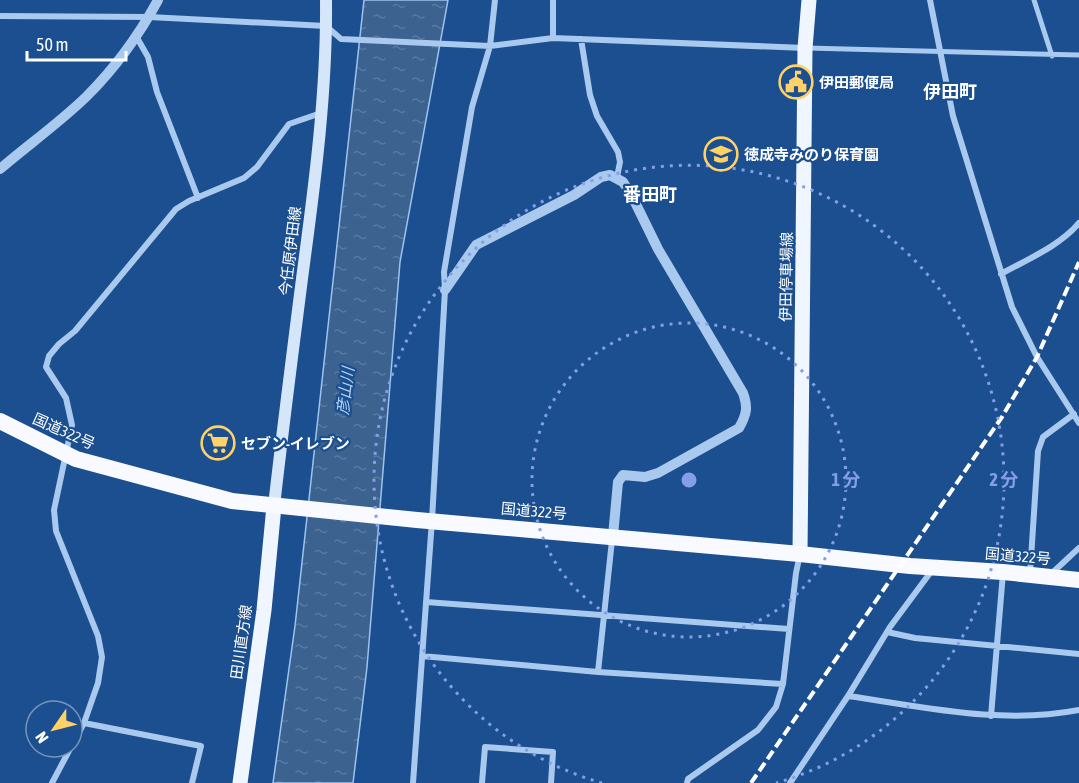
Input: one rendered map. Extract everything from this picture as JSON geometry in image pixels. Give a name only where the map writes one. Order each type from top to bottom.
[{"type":"highway","name":"国道322号","points":[[0,422],[76,459],[232,501],[1079,580]]},
{"type":"main road","name":"今任原伊田線","points":[[274,506],[311,214],[321,113],[327,26],[326,0]]},
{"type":"main road","name":"伊田停車場線","points":[[800,554],[805,48],[809,0]]},
{"type":"main road","name":"田川直方線","points":[[240,783],[264,610],[274,506]]},
{"type":"street","points":[[0,169],[85,97],[120,59],[158,0]]},
{"type":"street","points":[[413,783],[426,602],[425,520],[444,272],[472,107],[490,46],[495,0]]},
{"type":"street","points":[[553,0],[553,38]]},
{"type":"street","points":[[930,0],[953,116],[1012,306],[1037,357],[1079,423]]},
{"type":"street","points":[[1034,0],[1052,56]]},
{"type":"street","points":[[0,16],[149,17],[327,26],[341,39],[490,46],[553,38],[940,53],[1079,55]]},
{"type":"street","points":[[136,35],[148,57],[157,92],[198,198]]},
{"type":"street","points":[[582,39],[590,95],[597,116],[618,152],[620,162],[617,177]]},
{"type":"street","points":[[192,783],[201,746],[84,723],[98,683],[102,657],[98,636],[56,531],[54,510],[72,425],[66,398],[46,367],[49,356],[75,331],[176,209],[244,178],[257,167],[289,124],[321,113]]},
{"type":"street","points":[[444,290],[476,245],[574,195],[602,177],[610,175],[617,177],[632,194],[658,249],[743,393],[747,406],[746,416],[739,428],[668,467],[645,477],[623,475],[618,482],[598,672]]},
{"type":"street","points":[[1001,274],[1072,231],[1079,223]]},
{"type":"street","points":[[1030,575],[1038,451],[1043,437],[1074,414]]},
{"type":"street","points":[[1048,577],[1079,548]]},
{"type":"street","points":[[686,782],[758,730],[776,707],[783,684],[800,554]]},
{"type":"street","points":[[790,783],[887,632],[935,568]]},
{"type":"street","points":[[991,716],[1003,572]]},
{"type":"street","points":[[426,602],[789,630]]},
{"type":"street","points":[[887,632],[915,638],[1079,654]]},
{"type":"street","points":[[422,656],[598,672],[783,684]]},
{"type":"street","points":[[848,696],[991,716],[1039,716],[1079,710]]},
{"type":"street","points":[[482,783],[485,747],[553,752],[551,783]]},
{"type":"street","points":[[52,783],[64,759]]},
{"type":"water","name":"彦山川","points":[[364,0],[448,0],[400,262],[367,667],[353,783],[273,783],[295,626]]},
{"type":"railway","points":[[751,783],[1002,417],[1037,357],[1079,262]]},
{"type":"place","name":"伊田郵便局","points":[[796,82]]},
{"type":"place","name":"徳成寺みのり保育園","points":[[721,154]]},
{"type":"place","name":"セブン-イレブン","points":[[218,443]]},
{"type":"district","name":"伊田町","points":[[950,91]]},
{"type":"district","name":"番田町","points":[[650,194]]}]
